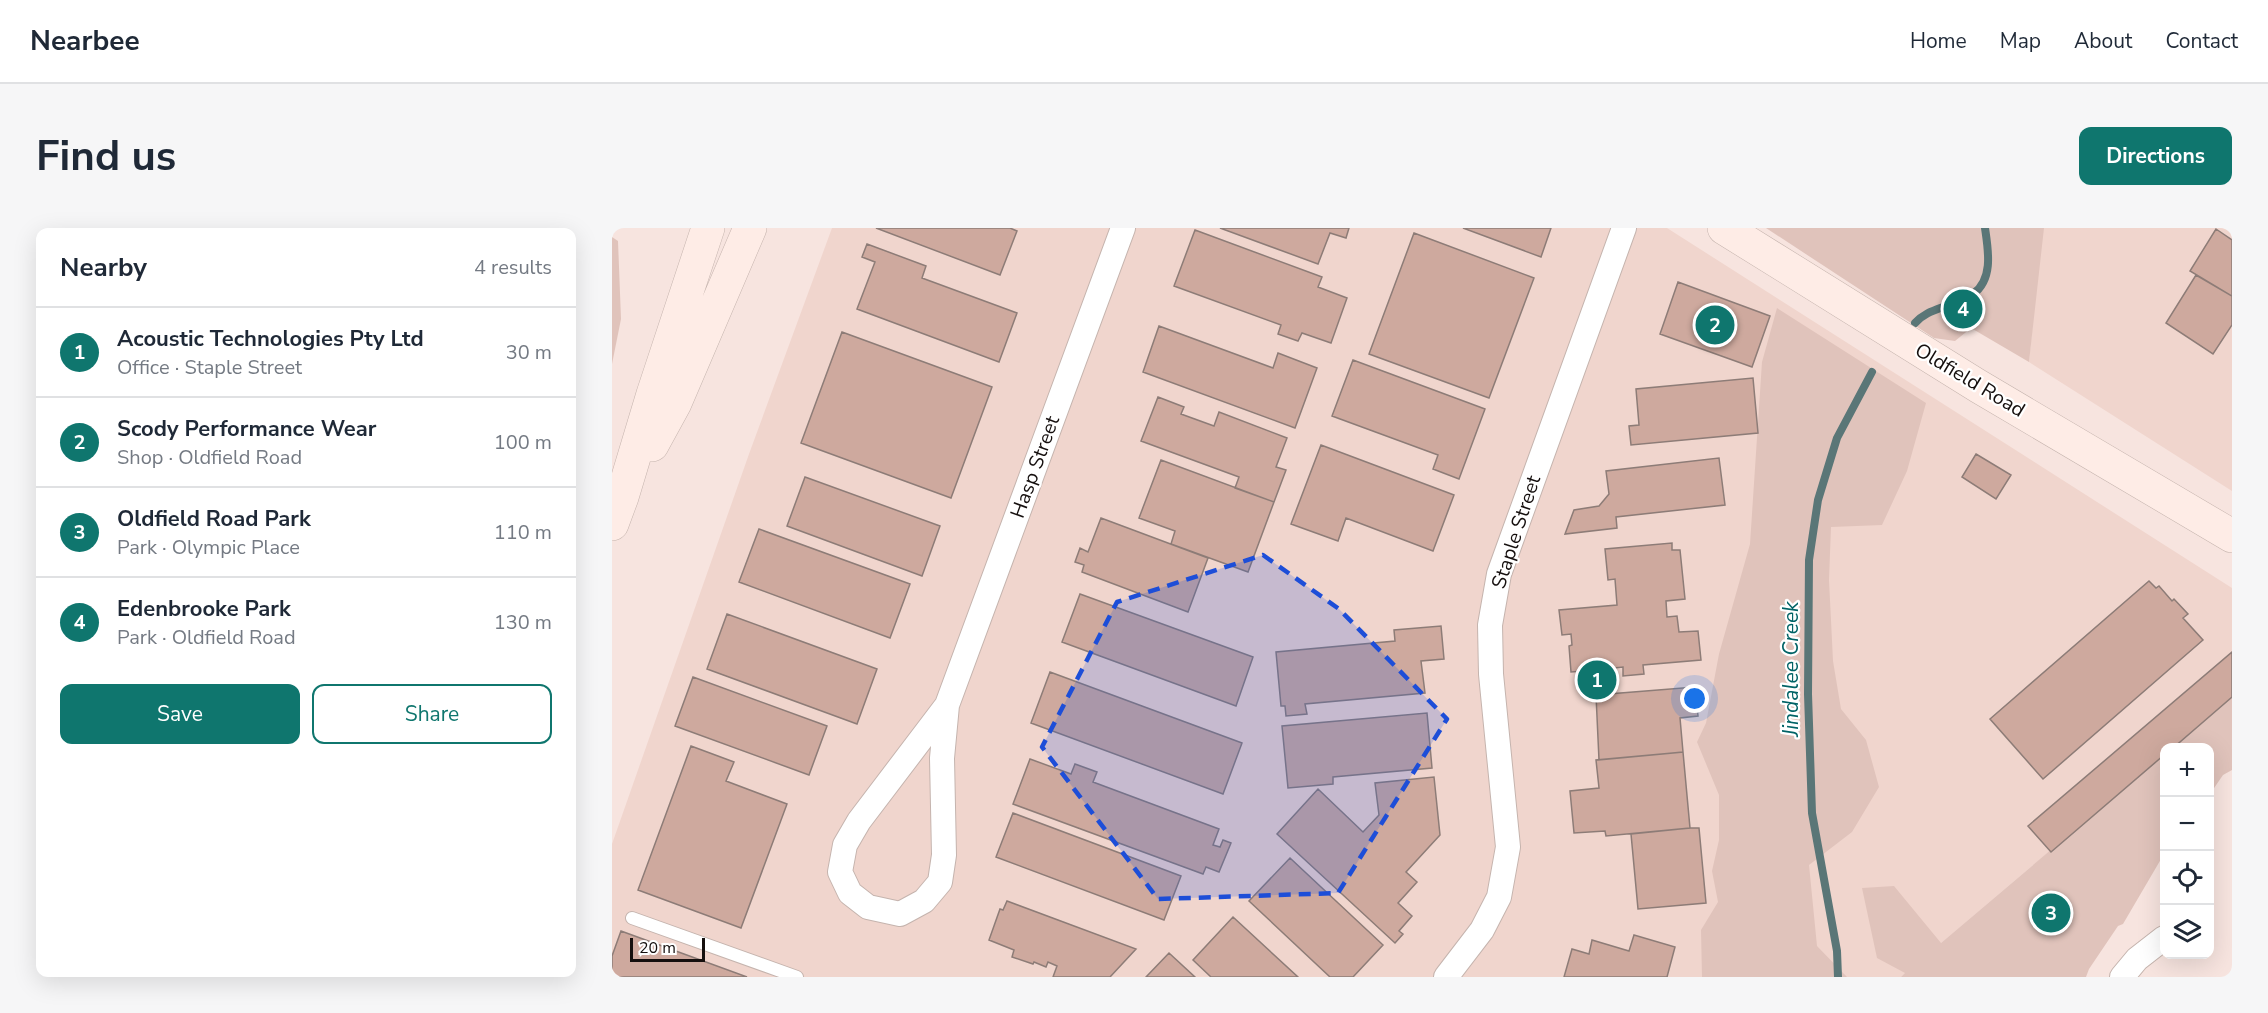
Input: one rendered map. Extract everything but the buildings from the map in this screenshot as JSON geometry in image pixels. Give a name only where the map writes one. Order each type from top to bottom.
[{"type":"main road","points":[[617,511],[708,228]]},
{"type":"main road","points":[[617,511],[675,403],[750,228]]},
{"type":"main road","name":"Oldfield Road","points":[[1724,228],[1978,386],[2227,535]]},
{"type":"street","name":"Hasp Street","points":[[947,705],[859,821],[845,845],[840,873],[850,893],[868,907],[900,914],[924,901],[940,882],[944,855],[942,758],[947,705],[1123,228]]},
{"type":"street","name":"Staple Street","points":[[1446,977],[1482,930],[1499,897],[1508,847],[1491,674],[1490,625],[1499,574],[1624,228]]},
{"type":"street","points":[[2122,977],[2137,960],[2160,941]]},
{"type":"lane","points":[[632,918],[797,977]]},
{"type":"highlighted area","points":[[1263,555],[1339,609],[1447,719],[1338,893],[1158,899],[1042,747],[1117,602]]},
{"type":"shaded area","points":[[832,228],[1667,228],[2232,588],[2232,697],[2171,743],[2160,743],[2160,757],[1901,977],[612,977],[612,844],[749,454]]},
{"type":"shaded area","points":[[1766,228],[2044,228],[2029,362],[1971,328],[1955,341],[1934,338]]},
{"type":"shaded area","points":[[2042,228],[2232,228],[2232,491],[2029,362]]},
{"type":"shaded area","points":[[612,237],[618,241],[621,319],[612,364]]},
{"type":"shaded area","points":[[1777,308],[1926,403],[1907,471],[1882,525],[1831,527],[1829,580],[1833,661],[1841,709],[1866,740],[1879,787],[1852,832],[1809,865],[1817,946],[1847,977],[1702,977],[1701,930],[1718,902],[1712,871],[1719,840],[1719,795],[1697,742],[1706,723],[1719,654],[1750,544],[1762,362]]},
{"type":"shaded area","points":[[2232,697],[2232,770],[2223,775],[2214,788],[2214,743],[2178,743]]},
{"type":"shaded area","points":[[2160,757],[2160,861],[2123,924],[2118,926],[2086,977],[1901,977],[1905,973],[1877,958],[1862,888],[1894,886],[1941,943]]},
{"type":"waterway","name":"Jindalee Creek","points":[[1915,323],[1928,313],[1963,300],[1980,288],[1988,263],[1985,228]]},
{"type":"waterway","name":"Jindalee Creek","points":[[1838,977],[1837,951],[1812,813],[1808,694],[1809,560],[1818,500],[1837,438],[1872,372]]},
{"type":"place","name":"Edenbrooke Park","points":[[1963,309]]},
{"type":"place","name":"Scody Performance Wear","points":[[1715,325]]},
{"type":"place","name":"Acoustic Technologies Pty Ltd","points":[[1597,680]]},
{"type":"place","name":"Oldfield Road Park","points":[[2051,913]]}]
